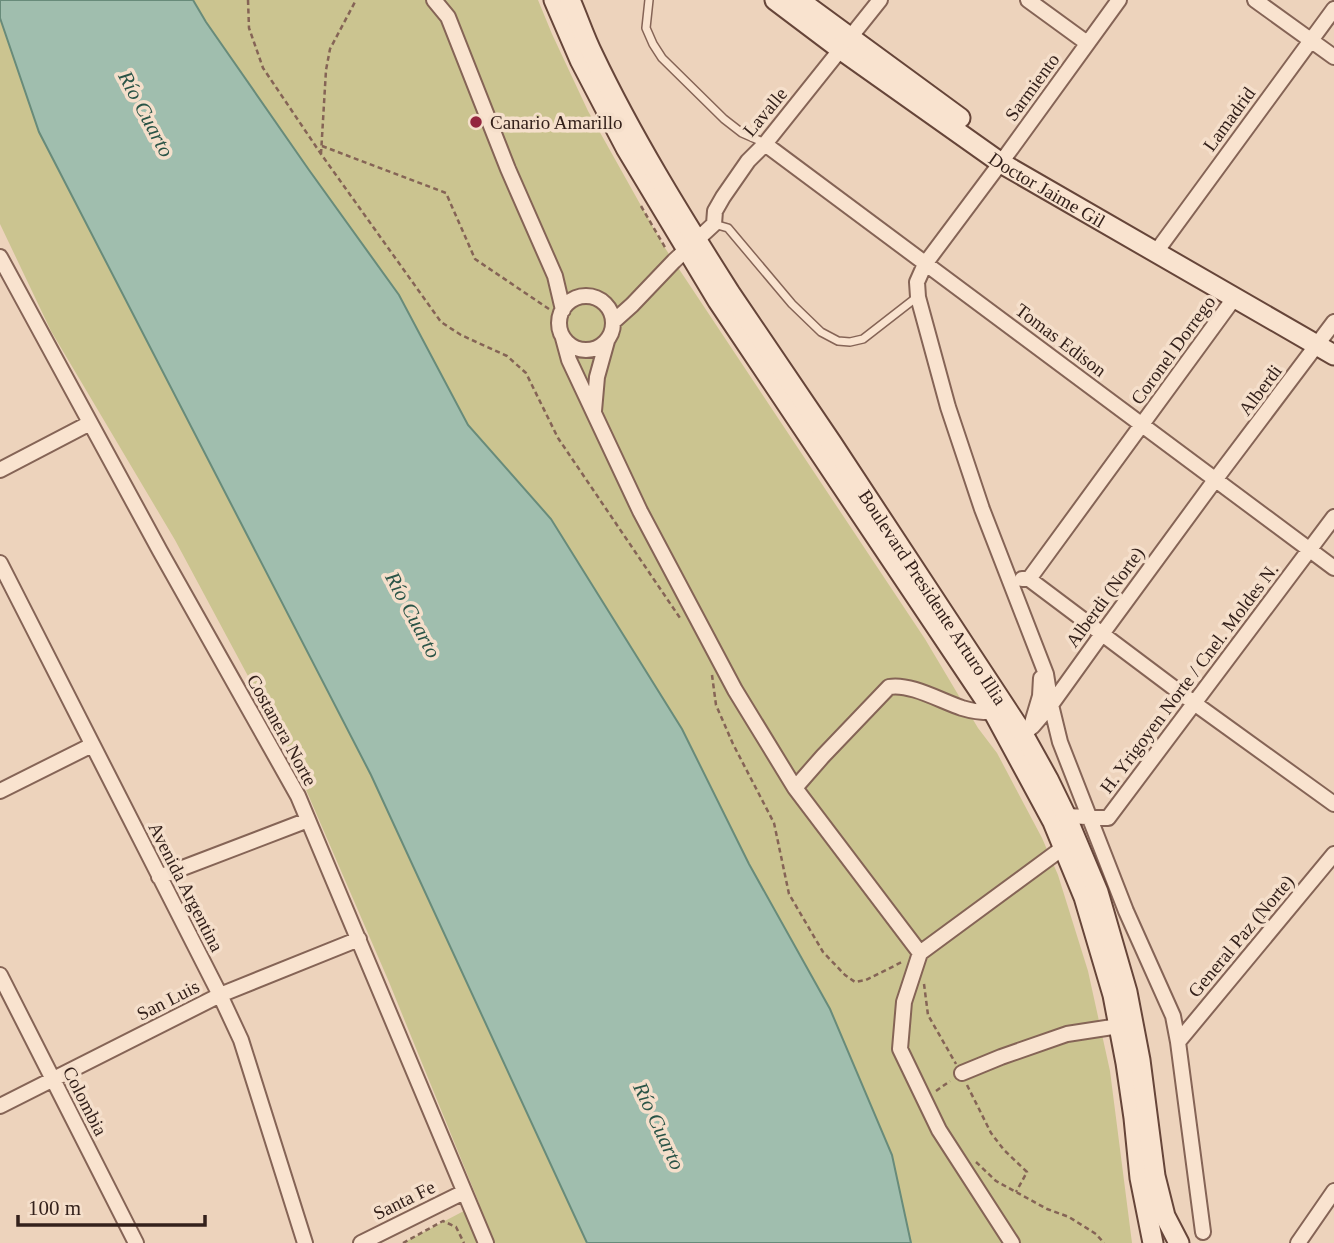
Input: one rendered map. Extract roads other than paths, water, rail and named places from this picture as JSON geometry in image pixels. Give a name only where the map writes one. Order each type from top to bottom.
[{"type":"main road","name":"Boulevard Presidente Arturo Illia","points":[[554,0],[580,61],[685,250],[1001,712],[1098,892],[1127,992],[1140,1060],[1154,1176],[1165,1216],[1178,1243]]},
{"type":"main road","name":"Boulevard Presidente Arturo Illia","points":[[570,0],[593,54],[632,129],[685,250]]},
{"type":"main road","name":"Doctor Jaime Gil","points":[[775,0],[846,43],[1005,158],[1159,247],[1329,340]]},
{"type":"main road","name":"Doctor Jaime Gil","points":[[799,0],[846,43]]},
{"type":"main road","name":"Doctor Jaime Gil","points":[[1159,247],[1235,297],[1329,340]]},
{"type":"main road","name":"Boulevard Presidente Arturo Illia","points":[[1001,712],[1027,731],[1048,779],[1060,819],[1064,847],[1101,951],[1119,1026],[1132,1104],[1140,1178],[1153,1243]]},
{"type":"street","points":[[434,0],[448,17],[508,169],[555,276],[565,309],[560,331],[569,360],[640,511],[735,690],[795,788],[920,953]]},
{"type":"street","points":[[448,17],[449,0]]},
{"type":"street","name":"Lavalle","points":[[613,322],[714,224],[715,211],[748,161],[765,144],[880,0]]},
{"type":"street","points":[[1028,0],[1087,43]]},
{"type":"street","name":"Sarmiento","points":[[925,264],[1119,0]]},
{"type":"street","points":[[1255,0],[1334,57]]},
{"type":"street","name":"Lamadrid","points":[[1159,247],[1334,9]]},
{"type":"street","name":"Tomas Edison","points":[[765,144],[1334,568]]},
{"type":"street","name":"Costanera Norte","points":[[0,257],[298,796],[486,1243]]},
{"type":"street","points":[[925,264],[917,282],[918,297],[948,407],[977,497],[1042,662],[1060,742],[1126,911],[1173,1016],[1203,1232]]},
{"type":"street","points":[[565,309],[582,297],[632,305]]},
{"type":"street","name":"Coronel Dorrego","points":[[1029,579],[1235,297]]},
{"type":"street","points":[[563,338],[569,344],[584,350],[593,350],[607,341],[613,322],[606,305],[599,300]]},
{"type":"street","name":"Alberdi","points":[[1215,480],[1329,340]]},
{"type":"street","points":[[594,412],[597,377],[607,341]]},
{"type":"street","points":[[0,470],[90,423]]},
{"type":"street","name":"Alberdi (Norte)","points":[[1027,731],[1051,705],[1215,480]]},
{"type":"street","name":"H. Yrigoyen Norte / Cnel. Moldes N.","points":[[1060,819],[1108,818],[1334,517]]},
{"type":"street","name":"Avenida Argentina","points":[[0,563],[241,1040],[305,1243]]},
{"type":"street","points":[[1010,580],[1029,579],[1334,804]]},
{"type":"street","points":[[1027,731],[1040,696],[1042,662]]},
{"type":"street","points":[[795,788],[889,687],[908,687],[981,713],[1001,712]]},
{"type":"street","points":[[0,791],[92,745]]},
{"type":"street","points":[[159,877],[308,820]]},
{"type":"street","points":[[1012,1243],[939,1130],[900,1049],[904,1002],[920,953],[1064,847]]},
{"type":"street","name":"General Paz (Norte)","points":[[1178,1042],[1334,854]]},
{"type":"street","name":"San Luis","points":[[0,1106],[220,995],[359,939]]},
{"type":"street","name":"Colombia","points":[[0,975],[136,1243]]},
{"type":"street","points":[[962,1073],[1067,1034],[1119,1026]]},
{"type":"street","points":[[1298,1243],[1334,1191]]},
{"type":"street","name":"Santa Fe","points":[[362,1243],[464,1192]]},
{"type":"lane","points":[[649,0],[646,28],[662,58],[724,119],[742,133],[765,144]]},
{"type":"lane","points":[[714,224],[727,228],[792,304],[821,332],[838,341],[863,340],[918,297]]},
{"type":"water","name":"Río Cuarto","points":[[0,0],[193,0],[309,170],[399,295],[468,425],[551,519],[682,729],[749,864],[830,1009],[892,1155],[911,1243],[587,1243],[371,775],[39,132],[0,18]]},
{"type":"place","name":"Canario Amarillo","points":[[476,122]]}]
